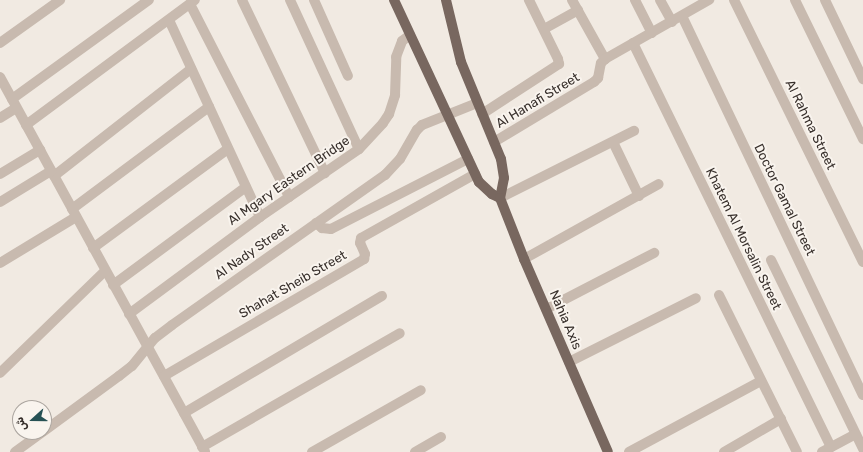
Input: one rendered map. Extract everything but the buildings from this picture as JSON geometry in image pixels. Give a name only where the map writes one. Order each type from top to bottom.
[{"type":"main road","points":[[394,0],[476,174],[485,188],[500,198],[504,178],[504,168],[461,62],[446,0]]},
{"type":"main road","name":"Nahia Axis","points":[[500,198],[524,260],[608,452]]},
{"type":"street","points":[[0,43],[60,0]]},
{"type":"street","points":[[0,118],[14,103],[149,0]]},
{"type":"street","points":[[242,0],[325,173]]},
{"type":"street","points":[[290,0],[359,149]]},
{"type":"street","points":[[314,0],[348,76]]},
{"type":"street","points":[[482,114],[559,64],[544,29],[529,0]]},
{"type":"street","points":[[572,0],[605,60],[709,0]]},
{"type":"street","points":[[635,0],[652,33]]},
{"type":"street","points":[[660,0],[672,22]]},
{"type":"street","name":"Al Rahma Street","points":[[734,0],[863,262]]},
{"type":"street","points":[[795,0],[863,139]]},
{"type":"street","points":[[825,0],[863,79]]},
{"type":"street","points":[[26,125],[193,2],[288,197]]},
{"type":"street","points":[[544,29],[578,10]]},
{"type":"street","name":"Doctor Gamal Street","points":[[682,16],[863,395]]},
{"type":"street","points":[[169,20],[260,217]]},
{"type":"street","name":"Al Mgary Eastern Bridge","points":[[130,316],[260,217],[359,149],[383,123],[388,114],[395,95],[396,57],[402,41],[410,34]]},
{"type":"street","name":"Khatem Al Morsalin Street","points":[[633,44],[827,449]]},
{"type":"street","name":"Al Hanafi Street","points":[[494,142],[594,82],[598,78],[601,64],[605,60]]},
{"type":"street","points":[[0,202],[52,174],[191,69]]},
{"type":"street","points":[[0,77],[204,449],[400,333]]},
{"type":"street","name":"Al Nady Street","points":[[52,425],[132,366],[146,342],[393,168],[417,130],[422,125],[477,102]]},
{"type":"street","points":[[0,263],[74,213],[209,107]]},
{"type":"street","points":[[500,198],[634,131]]},
{"type":"street","points":[[613,142],[639,196]]},
{"type":"street","points":[[93,248],[228,148]]},
{"type":"street","points":[[0,174],[40,150]]},
{"type":"street","points":[[316,223],[322,228],[331,229],[468,158]]},
{"type":"street","name":"Shahat Sheib Street","points":[[164,376],[364,259],[365,254],[360,243],[361,238],[476,174]]},
{"type":"street","points":[[524,260],[659,184]]},
{"type":"street","points":[[113,285],[246,187]]},
{"type":"street","points":[[546,309],[654,253]]},
{"type":"street","points":[[771,260],[863,449]]},
{"type":"street","points":[[0,374],[106,271]]},
{"type":"street","points":[[719,295],[797,452]]},
{"type":"street","points":[[184,412],[382,296]]},
{"type":"street","points":[[569,362],[696,298]]},
{"type":"street","points":[[629,452],[761,381]]},
{"type":"street","points":[[312,452],[421,390]]},
{"type":"street","points":[[724,452],[781,419]]},
{"type":"street","points":[[827,449],[856,434]]},
{"type":"street","points":[[415,452],[440,437]]},
{"type":"street","name":"Al Nady Street","points":[[15,452],[32,440]]}]
